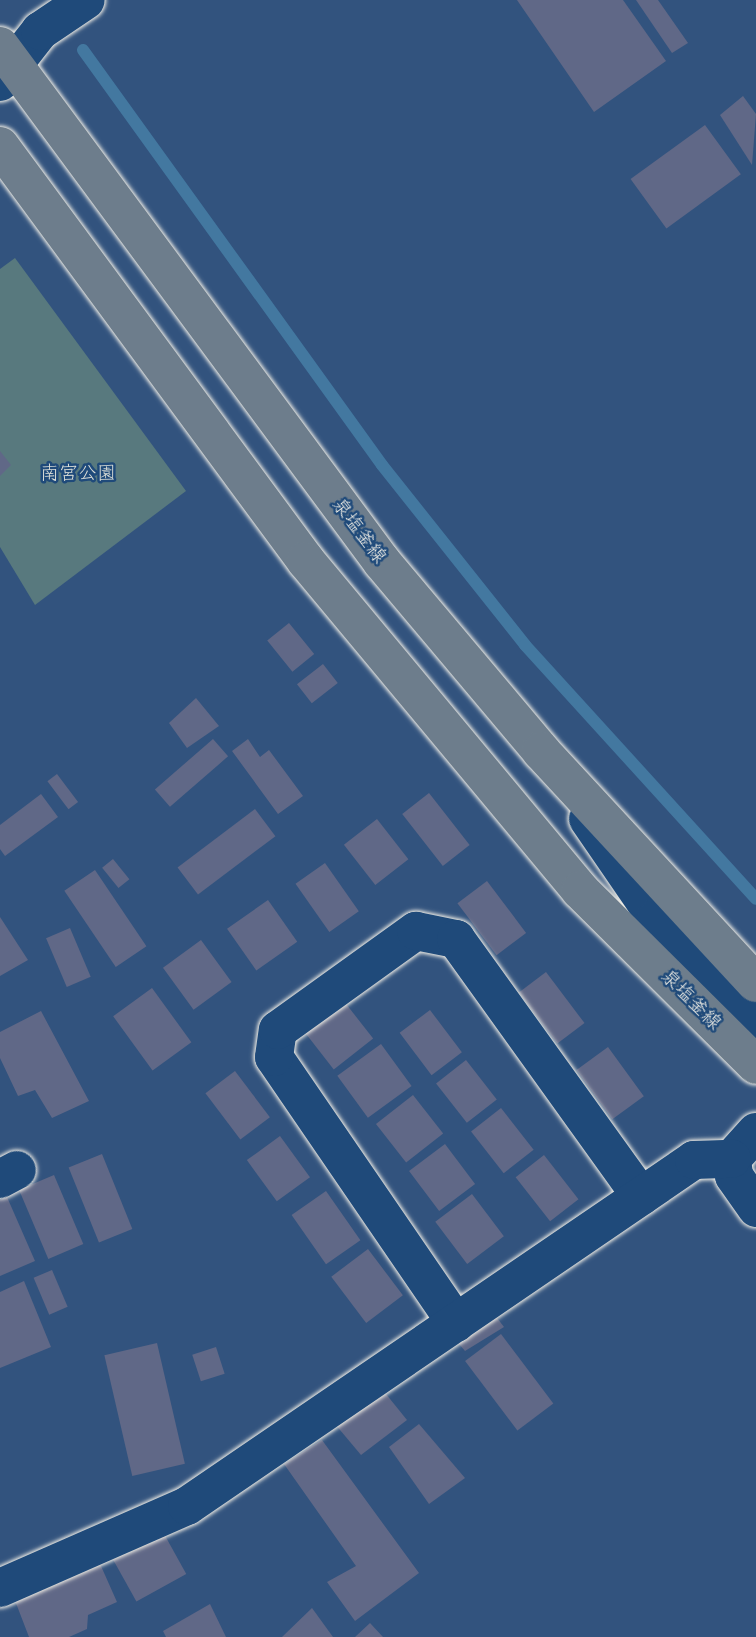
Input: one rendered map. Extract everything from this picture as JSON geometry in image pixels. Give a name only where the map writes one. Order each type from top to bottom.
[{"type":"main road","name":"泉塩釜線","points":[[5,65],[382,562],[541,751],[756,984]]},
{"type":"main road","name":"泉塩釜線","points":[[0,146],[306,561],[580,890],[756,1065]]},
{"type":"street","points":[[5,65],[40,31],[86,0]]},
{"type":"street","points":[[541,751],[656,918],[756,1023]]},
{"type":"street","points":[[456,1323],[274,1057],[278,1030],[416,931],[456,939],[641,1196]]},
{"type":"street","points":[[0,1588],[187,1506],[694,1160],[744,1146]]},
{"type":"street","points":[[744,1146],[734,1176],[756,1208]]},
{"type":"green space","name":"南宮公園","points":[[15,258],[186,491],[35,605],[0,547],[0,269]]},
{"type":"building","points":[[517,0],[623,0],[666,61],[594,112]]},
{"type":"building","points":[[636,0],[658,0],[688,43],[672,53]]},
{"type":"building","points":[[743,96],[756,114],[752,165],[720,115]]},
{"type":"building","points":[[705,125],[741,174],[666,228],[631,179]]},
{"type":"building","points":[[0,451],[11,465],[0,476]]},
{"type":"building","points":[[289,623],[314,654],[292,672],[267,641]]},
{"type":"building","points":[[323,664],[338,683],[312,703],[297,684]]},
{"type":"building","points":[[196,698],[219,726],[187,748],[169,723]]},
{"type":"building","points":[[213,739],[228,756],[170,807],[155,790]]},
{"type":"building","points":[[248,739],[260,757],[269,750],[303,796],[278,814],[232,751]]},
{"type":"building","points":[[57,774],[78,802],[68,809],[47,781]]},
{"type":"building","points":[[429,793],[470,845],[443,866],[402,814]]},
{"type":"building","points":[[41,794],[58,817],[5,856],[0,849],[0,825]]},
{"type":"building","points":[[255,809],[275,836],[198,895],[178,867]]},
{"type":"building","points":[[377,819],[408,859],[375,885],[344,845]]},
{"type":"building","points":[[113,859],[129,879],[118,888],[102,868]]},
{"type":"building","points":[[325,863],[359,911],[329,932],[296,884]]},
{"type":"building","points":[[95,870],[146,946],[116,967],[64,891]]},
{"type":"building","points":[[487,881],[526,933],[497,955],[457,903]]},
{"type":"building","points":[[268,900],[297,942],[256,970],[227,929]]},
{"type":"building","points":[[0,917],[28,960],[0,976]]},
{"type":"building","points":[[70,928],[91,977],[67,987],[46,938]]},
{"type":"building","points":[[201,940],[232,982],[194,1010],[163,968]]},
{"type":"building","points":[[546,972],[585,1023],[557,1044],[519,992]]},
{"type":"building","points":[[152,988],[191,1042],[153,1070],[113,1016]]},
{"type":"building","points":[[343,1000],[373,1039],[334,1069],[304,1031]]},
{"type":"building","points":[[430,1010],[462,1052],[432,1075],[400,1033]]},
{"type":"building","points":[[41,1011],[89,1101],[52,1118],[35,1090],[18,1096],[0,1058],[0,1032]]},
{"type":"building","points":[[381,1044],[412,1086],[368,1118],[337,1076]]},
{"type":"building","points":[[608,1047],[644,1096],[612,1119],[576,1070]]},
{"type":"building","points":[[466,1060],[497,1099],[467,1123],[436,1083]]},
{"type":"building","points":[[235,1071],[270,1117],[240,1140],[205,1093]]},
{"type":"building","points":[[413,1095],[443,1134],[406,1163],[376,1124]]},
{"type":"building","points":[[501,1108],[534,1150],[504,1173],[471,1131]]},
{"type":"building","points":[[280,1136],[310,1177],[277,1201],[247,1160]]},
{"type":"building","points":[[445,1144],[475,1184],[439,1211],[409,1171]]},
{"type":"building","points":[[102,1154],[132,1229],[99,1243],[69,1167]]},
{"type":"building","points":[[544,1155],[578,1199],[550,1221],[516,1177]]},
{"type":"building","points":[[54,1175],[83,1244],[48,1259],[19,1190]]},
{"type":"building","points":[[326,1191],[360,1240],[326,1264],[292,1215]]},
{"type":"building","points":[[472,1194],[504,1236],[467,1264],[435,1222]]},
{"type":"building","points":[[7,1197],[35,1261],[0,1276],[0,1200]]},
{"type":"building","points":[[368,1249],[403,1295],[366,1323],[331,1277]]},
{"type":"building","points":[[52,1270],[68,1307],[49,1315],[34,1278]]},
{"type":"building","points":[[24,1281],[51,1347],[0,1368],[0,1292]]},
{"type":"building","points":[[491,1310],[504,1327],[465,1351],[454,1338]]},
{"type":"building","points":[[501,1334],[553,1403],[517,1431],[465,1361]]},
{"type":"building","points":[[157,1343],[185,1464],[132,1476],[104,1355]]},
{"type":"building","points":[[216,1347],[225,1374],[201,1381],[192,1355]]},
{"type":"building","points":[[386,1394],[407,1420],[361,1455],[335,1424]]},
{"type":"building","points":[[419,1424],[465,1478],[429,1504],[389,1447]]},
{"type":"building","points":[[322,1440],[419,1573],[355,1621],[327,1582],[356,1566],[284,1464]]},
{"type":"building","points":[[163,1532],[186,1574],[136,1602],[113,1560]]},
{"type":"building","points":[[97,1557],[117,1602],[88,1615],[87,1629],[69,1637],[29,1637],[14,1598]]},
{"type":"building","points":[[210,1604],[226,1637],[166,1637],[163,1631]]},
{"type":"building","points":[[312,1608],[333,1637],[282,1637]]},
{"type":"building","points":[[370,1623],[383,1637],[355,1637]]},
{"type":"waterway","points":[[83,50],[382,465],[525,645],[756,899]]}]
